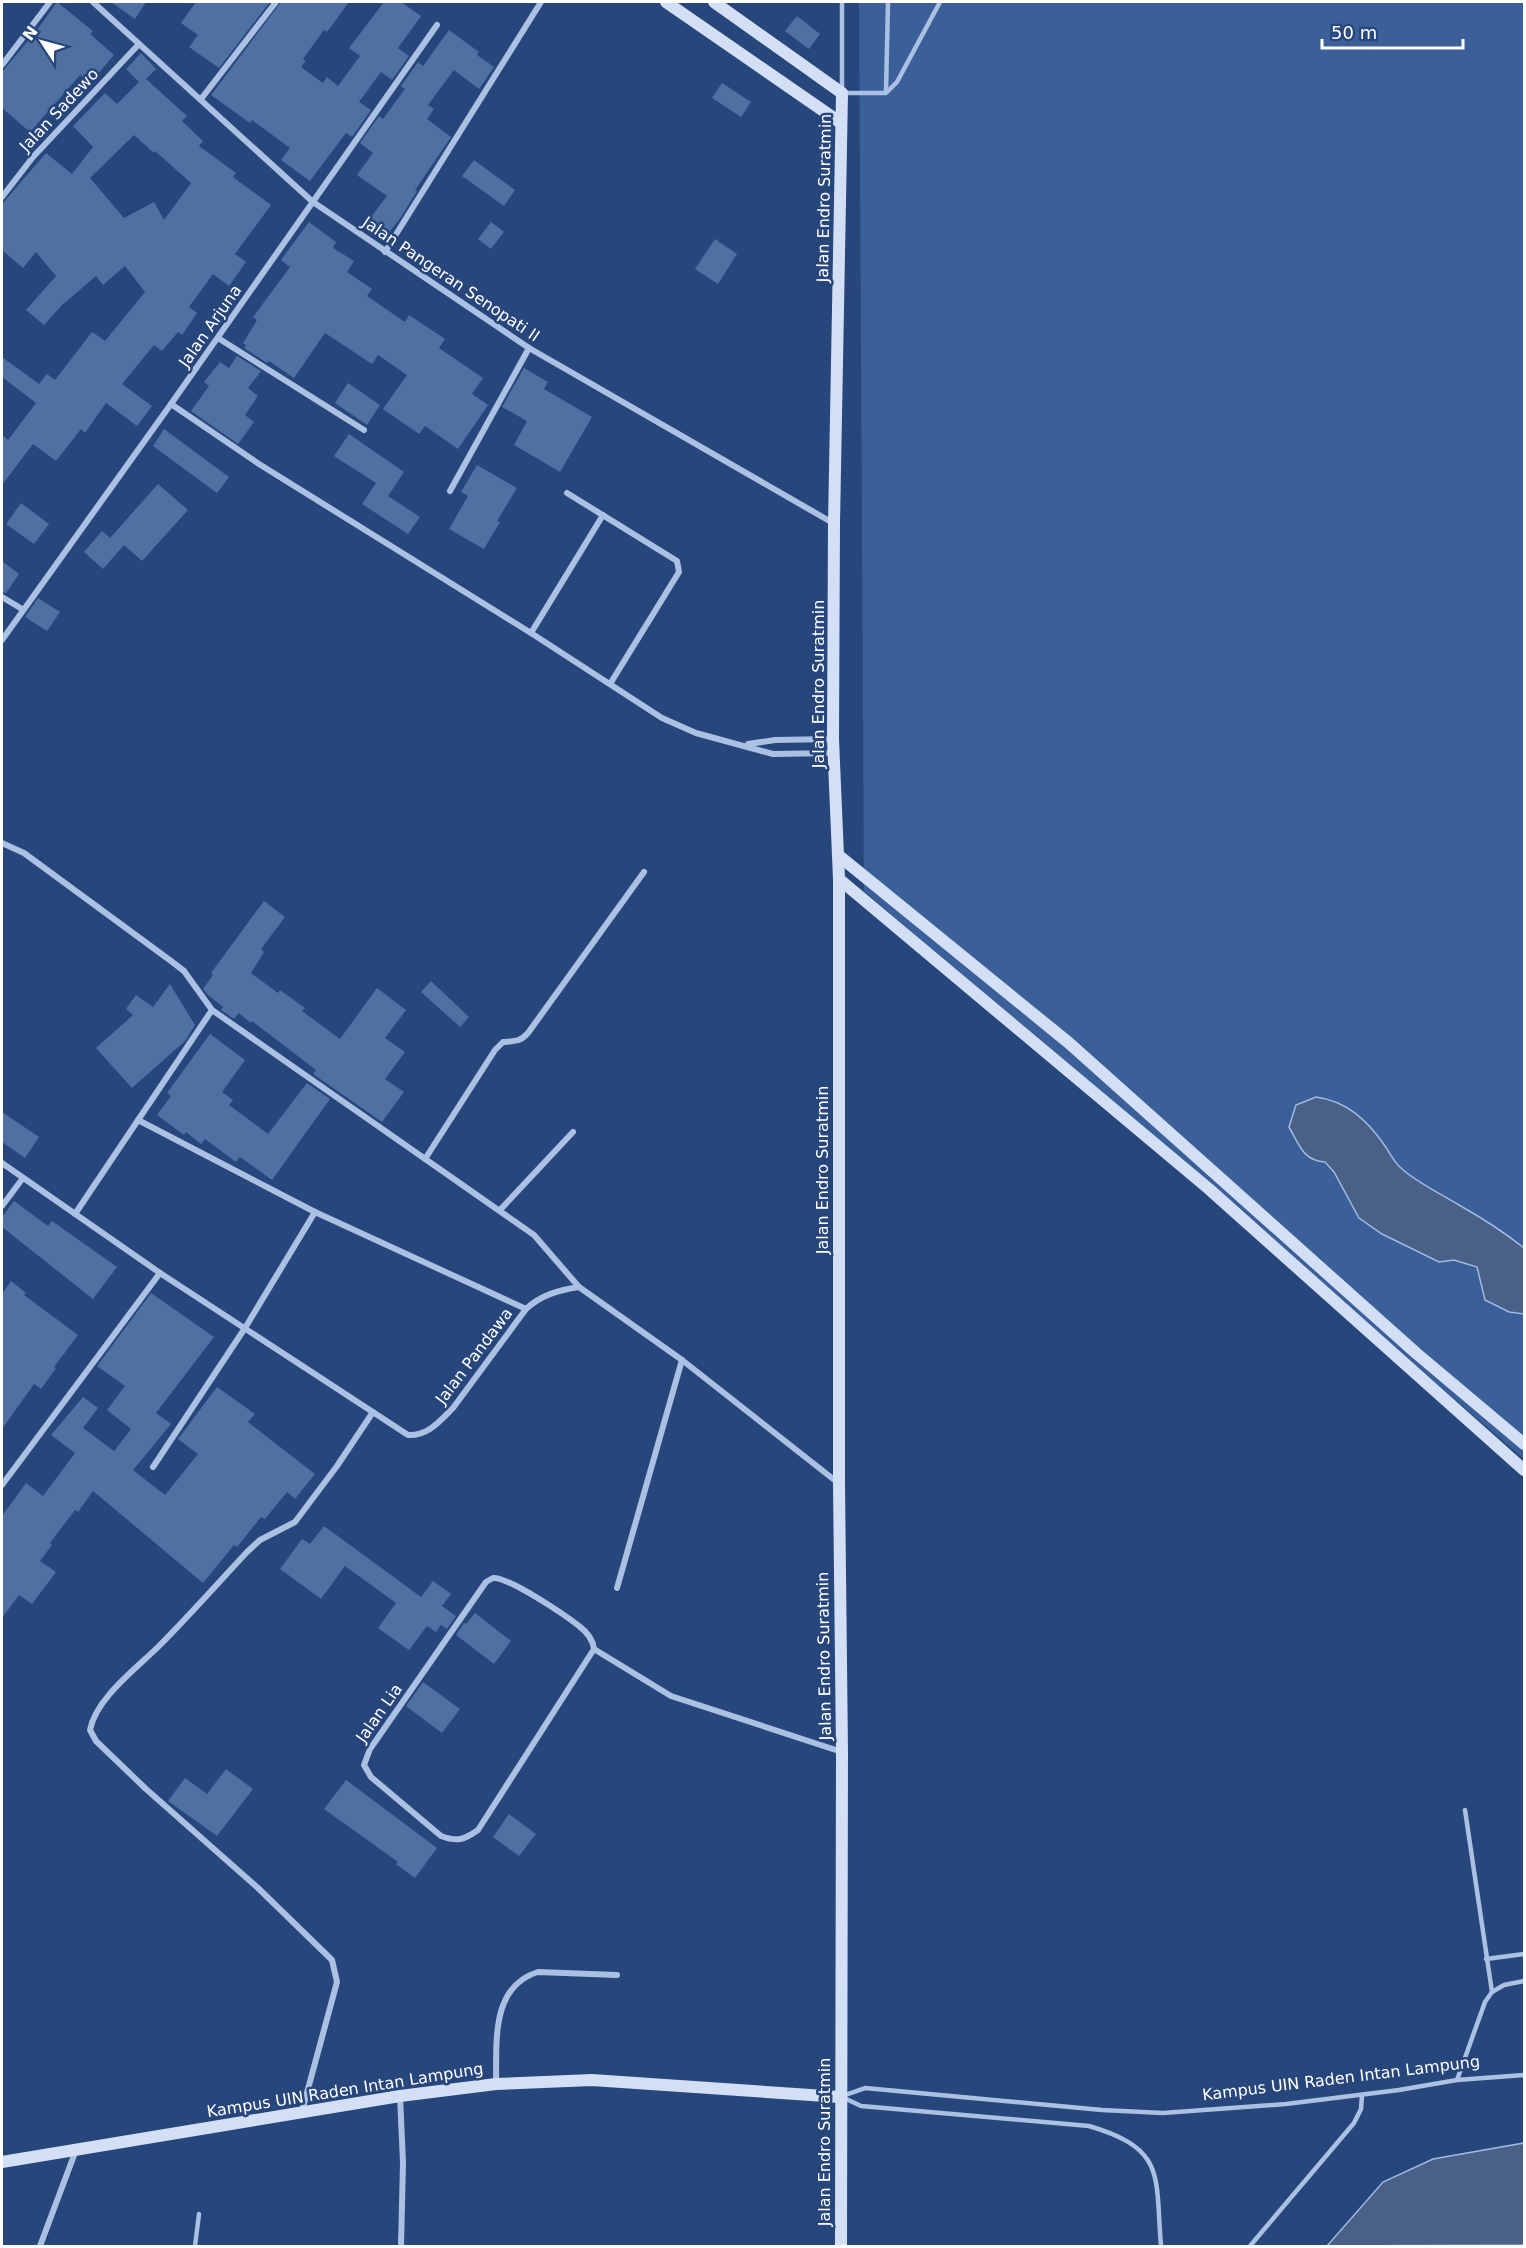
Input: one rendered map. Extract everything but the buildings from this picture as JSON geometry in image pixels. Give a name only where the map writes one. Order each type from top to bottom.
[{"type":"street","points":[[2,65],[50,2]]},
{"type":"street","name":"Jalan Pangeran Senopati II","points":[[93,2],[313,202],[529,348],[834,524]]},
{"type":"street","points":[[201,99],[276,2]]},
{"type":"street","points":[[385,252],[541,2]]},
{"type":"street","points":[[666,2],[841,123]]},
{"type":"street","points":[[714,2],[842,93]]},
{"type":"street","points":[[723,2],[731,14]]},
{"type":"street","name":"Jalan Arjuna","points":[[2,640],[218,338],[437,25]]},
{"type":"street","name":"Jalan Sadewo","points":[[2,197],[33,157],[139,44]]},
{"type":"street","name":"Jalan Endro Suratmin","points":[[841,2247],[839,879],[833,739],[834,524],[842,93]]},
{"type":"street","points":[[218,338],[364,430]]},
{"type":"street","points":[[450,490],[529,348]]},
{"type":"street","points":[[171,404],[268,470],[531,633],[662,718],[696,733],[772,754],[834,753]]},
{"type":"street","points":[[567,493],[677,561],[679,567],[679,572],[610,684]]},
{"type":"street","points":[[531,633],[603,515]]},
{"type":"street","points":[[2,597],[22,609]]},
{"type":"street","points":[[744,745],[775,740],[833,739]]},
{"type":"street","points":[[2,843],[24,853],[184,971],[212,1010],[534,1235],[579,1287],[682,1360],[839,1483]]},
{"type":"street","points":[[838,855],[1069,1043],[1416,1353],[1524,1444]]},
{"type":"street","points":[[425,1159],[495,1050],[503,1042],[515,1042],[528,1034],[644,872]]},
{"type":"street","points":[[839,879],[1209,1189],[1524,1470]]},
{"type":"street","points":[[75,1214],[212,1010]]},
{"type":"street","points":[[138,1120],[315,1212],[526,1309]]},
{"type":"street","points":[[500,1210],[573,1132]]},
{"type":"street","name":"Jalan Pandawa","points":[[2,1163],[160,1273],[408,1435],[416,1436],[426,1432],[453,1408],[526,1309],[548,1294],[579,1287]]},
{"type":"street","points":[[2,1206],[22,1178]]},
{"type":"street","points":[[153,1467],[244,1328],[315,1212]]},
{"type":"street","points":[[2,1485],[160,1273]]},
{"type":"street","points":[[617,1588],[682,1360]]},
{"type":"street","points":[[302,2111],[337,1982],[332,1960],[258,1888],[146,1789],[96,1740],[90,1730],[91,1722],[113,1689],[159,1645],[247,1552],[260,1540],[295,1522],[337,1466],[373,1412]]},
{"type":"street","name":"Jalan Lia","points":[[493,1578],[499,1578],[528,1593],[581,1627],[593,1642],[594,1649],[478,1830],[465,1839],[453,1840],[441,1836],[371,1777],[364,1765],[370,1749],[486,1582],[493,1578]]},
{"type":"street","name":"Jalan Lia","points":[[594,1649],[671,1696],[842,1752]]},
{"type":"street","points":[[496,2084],[497,2025],[506,1998],[516,1983],[525,1976],[538,1972],[617,1975]]},
{"type":"street","name":"Kampus UIN Raden Intan Lampung","points":[[2,2162],[302,2111],[496,2084],[592,2080],[840,2097]]},
{"type":"street","points":[[400,2096],[404,2163],[401,2247]]},
{"type":"street","points":[[40,2247],[76,2150]]},
{"type":"lane","points":[[842,2],[842,93],[886,93],[897,82],[940,2]]},
{"type":"lane","points":[[886,93],[888,2]]},
{"type":"lane","points":[[1465,1810],[1492,1992]]},
{"type":"lane","points":[[1486,1959],[1524,1954]]},
{"type":"lane","points":[[1457,2080],[1485,2002],[1492,1992],[1504,1985],[1524,1981]]},
{"type":"lane","name":"Kampus UIN Raden Intan Lampung","points":[[840,2097],[865,2088],[1102,2110],[1163,2113],[1238,2109],[1362,2095],[1457,2080],[1524,2074]]},
{"type":"lane","points":[[1250,2247],[1354,2123],[1361,2109],[1362,2095]]},
{"type":"lane","name":"Kampus UIN Raden Intan Lampung","points":[[840,2097],[861,2106],[1089,2126],[1114,2133],[1142,2151],[1151,2164],[1155,2180],[1161,2247]]},
{"type":"lane","points":[[195,2247],[199,2214]]},
{"type":"shaded area","points":[[859,2],[1524,2],[1524,1459],[864,891]]},
{"type":"shaded area","points":[[1316,1097],[1337,1103],[1356,1114],[1371,1128],[1396,1163],[1407,1173],[1509,1236],[1524,1248],[1524,1314],[1509,1312],[1485,1300],[1477,1267],[1454,1260],[1439,1262],[1382,1234],[1359,1218],[1334,1172],[1325,1162],[1312,1158],[1302,1150],[1289,1127],[1296,1105]]},
{"type":"shaded area","points":[[1524,2143],[1524,2245],[1327,2246],[1383,2182],[1433,2159]]}]
